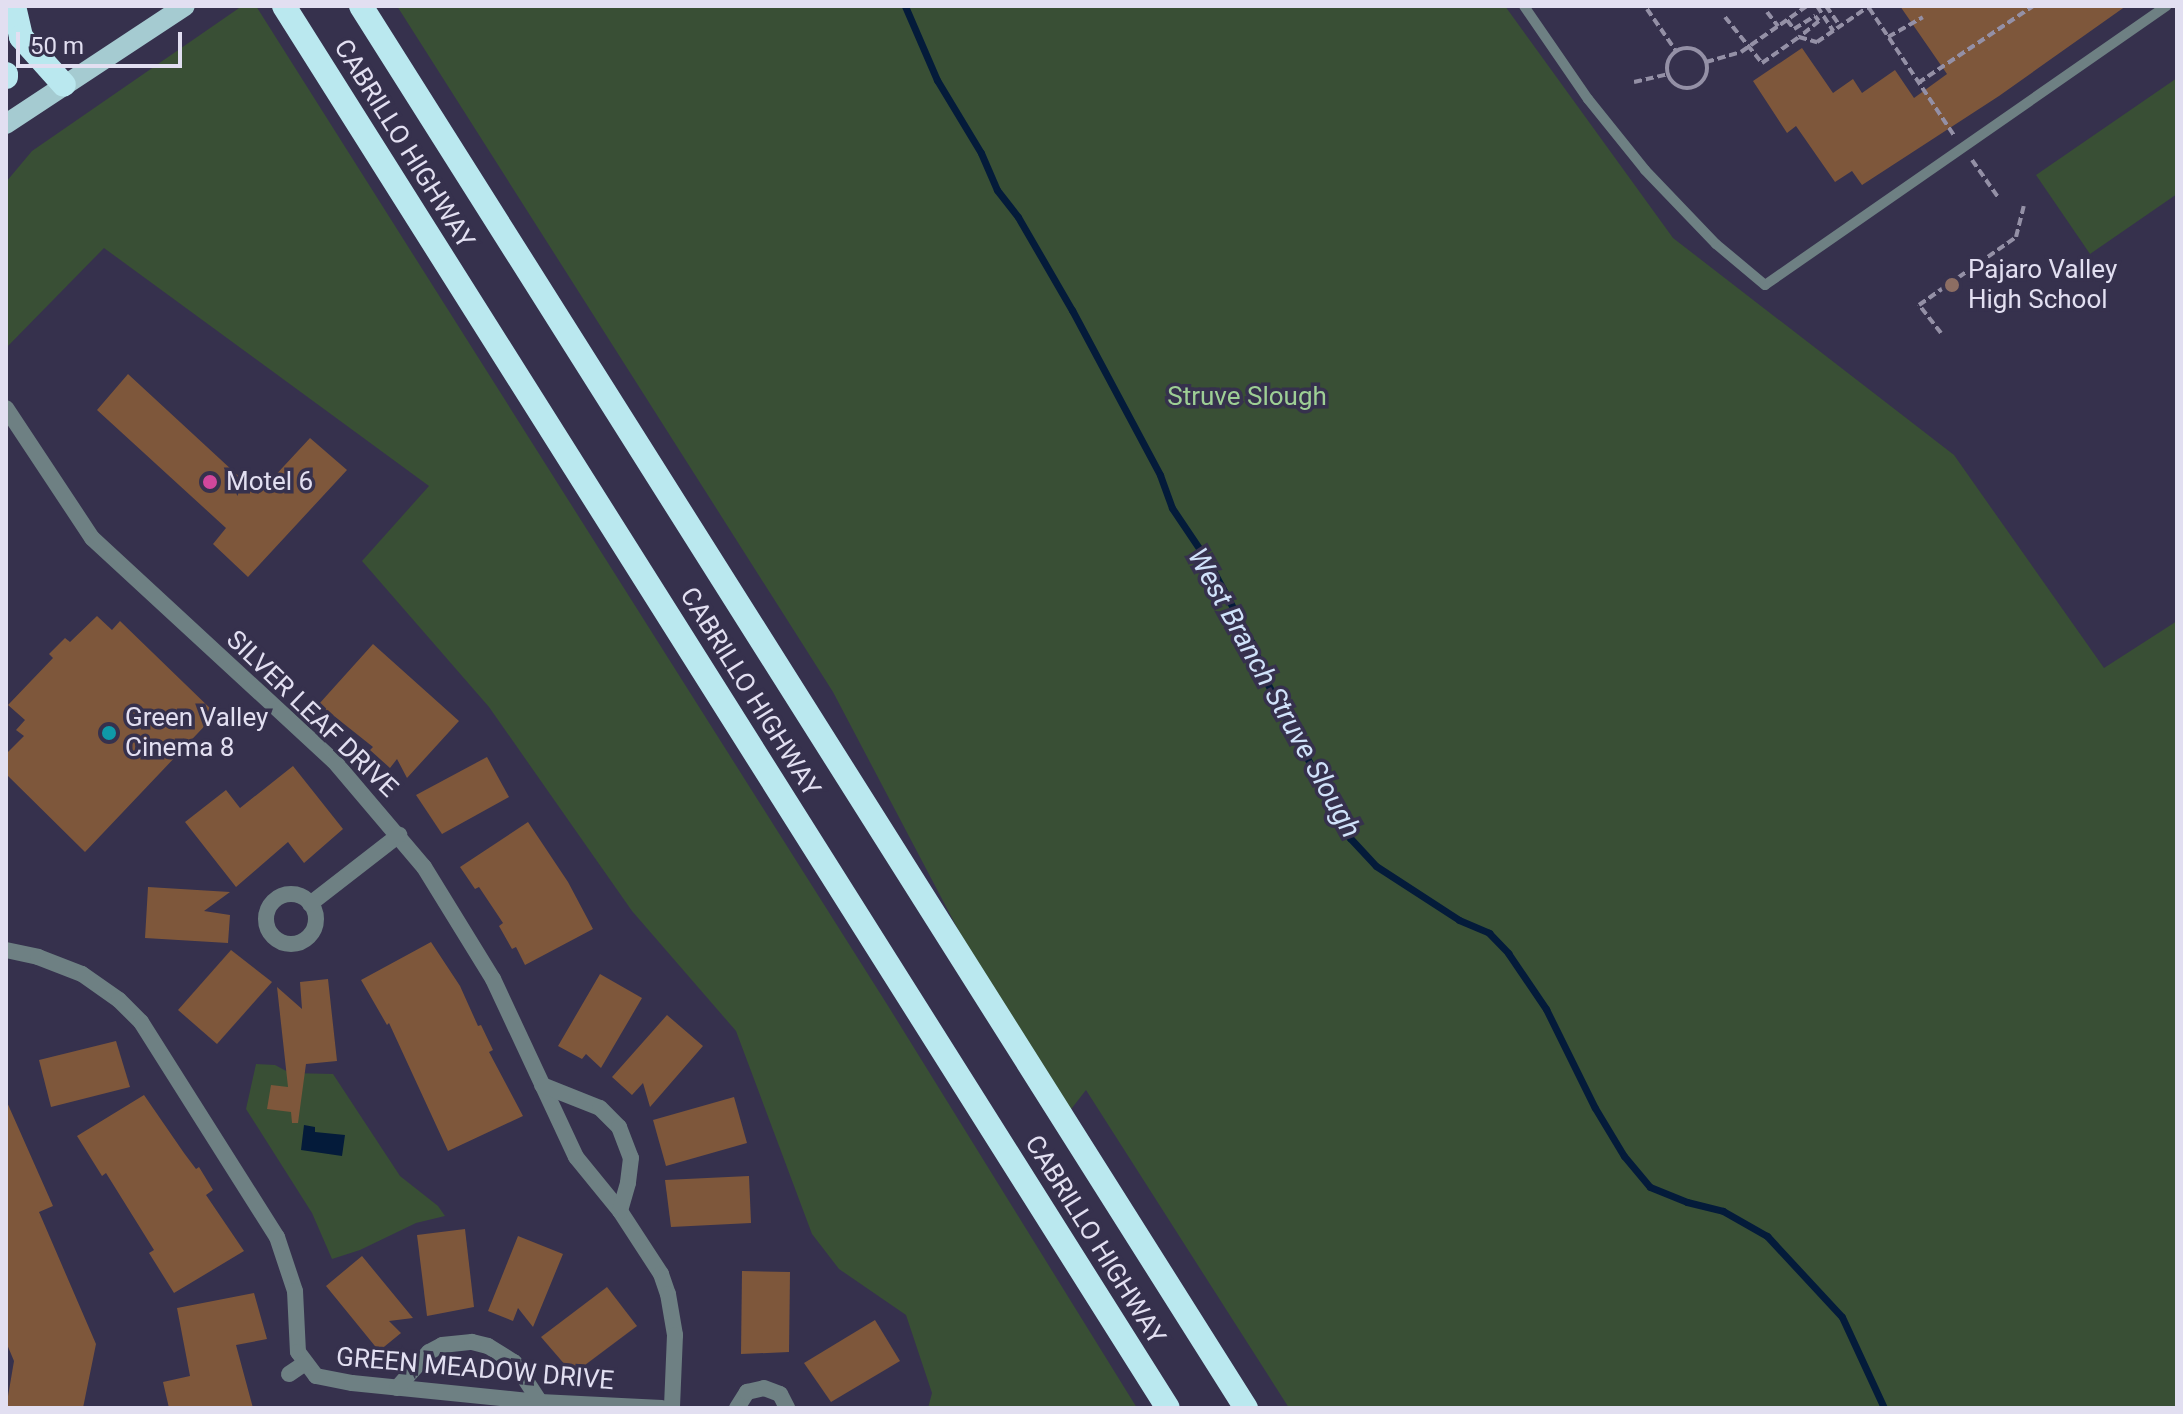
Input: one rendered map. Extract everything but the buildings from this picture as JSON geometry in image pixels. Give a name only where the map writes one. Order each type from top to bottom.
[{"type":"highway","points":[[14,6],[21,37],[64,85]]},
{"type":"highway","name":"CABRILLO HIGHWAY","points":[[284,6],[1168,1408]]},
{"type":"highway","name":"CABRILLO HIGHWAY","points":[[361,6],[1246,1408]]},
{"type":"main road","points":[[6,124],[185,6]]},
{"type":"street","name":"SILVER LEAF DRIVE","points":[[6,408],[92,538],[334,761],[399,835],[481,956],[576,1157],[652,1256],[668,1294],[675,1345],[672,1408]]},
{"type":"street","points":[[310,904],[399,835]]},
{"type":"street","name":"GREEN MEADOW DRIVE","points":[[6,950],[38,957],[82,974],[119,1000],[141,1022],[277,1237],[293,1282],[298,1352],[304,1364],[326,1380],[540,1402],[662,1408]]},
{"type":"street","points":[[542,1085],[600,1108],[619,1127],[631,1158],[620,1211]]},
{"type":"street","points":[[397,1388],[429,1352],[442,1345],[472,1342],[488,1346],[514,1362],[540,1402]]},
{"type":"street","points":[[289,1374],[304,1364]]},
{"type":"street","points":[[737,1408],[747,1392],[764,1388],[780,1394],[787,1408]]},
{"type":"lane","points":[[1524,6],[1588,99],[1645,170],[1707,235],[1765,285],[2167,6]]},
{"type":"path","points":[[1706,62],[1749,46],[1807,6]]},
{"type":"path","points":[[1817,6],[1833,31]]},
{"type":"path","points":[[1826,6],[1840,26]]},
{"type":"path","points":[[1799,37],[1817,42],[1868,6],[1955,137]]},
{"type":"path","points":[[1918,83],[2033,6]]},
{"type":"path","points":[[1647,9],[1676,51]]},
{"type":"path","points":[[1767,12],[1778,26]]},
{"type":"path","points":[[1725,17],[1762,63],[1819,21],[1815,16],[1794,29],[1787,20]]},
{"type":"path","points":[[1888,37],[1923,17]]},
{"type":"path","points":[[1696,50],[1706,62],[1704,78],[1694,86],[1676,84],[1668,74],[1669,61],[1676,51],[1696,50]]},
{"type":"path","points":[[1634,82],[1668,74]]},
{"type":"path","points":[[1977,166],[1998,197]]},
{"type":"path","points":[[1941,333],[1919,305],[2016,237],[2024,206]]},
{"type":"green space","points":[[242,6],[256,6],[890,1009],[1137,1408],[928,1408],[932,1393],[906,1315],[839,1269],[812,1234],[736,1031],[632,911],[489,707],[362,561],[429,486],[104,248],[6,348],[6,182],[32,151]]},
{"type":"green space","name":"Struve Slough","points":[[397,6],[1505,6],[1673,238],[1954,455],[2104,668],[2177,621],[2177,1408],[1289,1408],[1086,1090],[1065,1117],[991,992],[833,692]]},
{"type":"green space","points":[[2177,78],[2177,194],[2090,254],[2036,175]]},
{"type":"green space","points":[[256,1064],[275,1065],[290,1073],[333,1074],[400,1176],[438,1206],[445,1216],[416,1223],[360,1250],[332,1259],[312,1213],[246,1109]]},
{"type":"water","points":[[304,1125],[315,1127],[315,1132],[345,1135],[342,1156],[301,1150]]},
{"type":"waterway","name":"West Branch Struve Slough","points":[[905,6],[937,80],[981,153],[997,190],[1018,217],[1072,310],[1160,475],[1172,508],[1209,563],[1254,647],[1266,681],[1350,838],[1376,866],[1459,920],[1489,933],[1508,953],[1546,1009],[1595,1108],[1624,1156],[1650,1187],[1687,1202],[1723,1211],[1767,1236],[1842,1317],[1884,1408]]},
{"type":"place","name":"Pajaro Valley High School","points":[[1952,285]]},
{"type":"place","name":"Motel 6","points":[[210,482]]},
{"type":"place","name":"Green Valley Cinema 8","points":[[109,733]]}]
